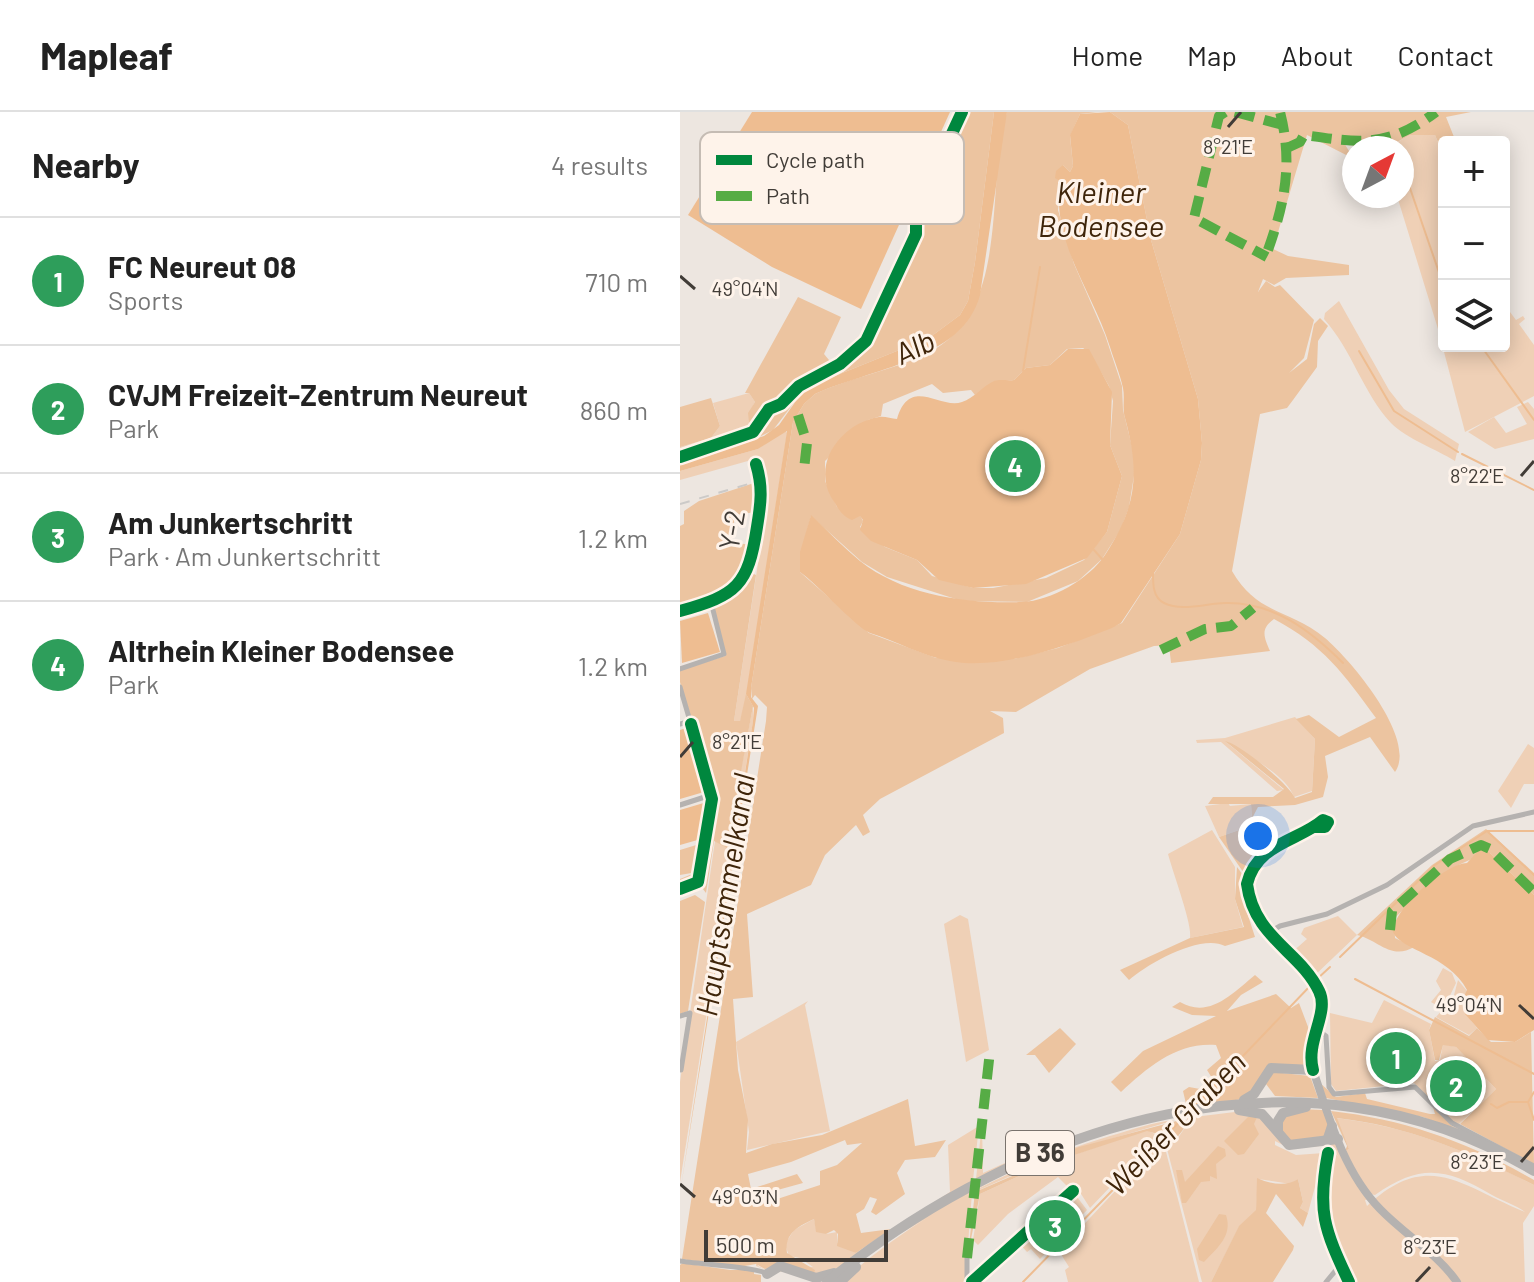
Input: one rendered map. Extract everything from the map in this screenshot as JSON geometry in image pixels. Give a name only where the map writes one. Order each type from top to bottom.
[{"type":"highway","points":[[1310,1057],[1310,1071]]},
{"type":"highway","points":[[1231,1106],[1254,1094],[1271,1068],[1310,1071]]},
{"type":"highway","points":[[1292,1101],[1269,1095],[1264,1085],[1268,1074],[1278,1069],[1310,1071]]},
{"type":"highway","name":"B 36","points":[[836,1278],[921,1214],[1013,1165],[1108,1130],[1231,1106],[1292,1101],[1359,1106],[1419,1120],[1477,1141],[1534,1171]]},
{"type":"highway","name":"B 36","points":[[1231,1106],[1319,1101],[1428,1127],[1534,1171]]},
{"type":"highway","name":"B 36","points":[[1319,1101],[1285,1111],[1278,1121],[1278,1132],[1285,1141],[1293,1144],[1334,1135]]},
{"type":"highway","points":[[1231,1106],[1260,1112],[1280,1139],[1292,1146],[1334,1135]]},
{"type":"highway","name":"B 36","points":[[836,1278],[938,1208],[1007,1172],[1089,1140],[1187,1113]]},
{"type":"highway","points":[[766,1278],[776,1266],[816,1278],[836,1278]]},
{"type":"highway","points":[[789,1268],[801,1282]]},
{"type":"main road","points":[[1310,1071],[1334,1135],[1350,1167],[1375,1204],[1432,1253],[1457,1282]]},
{"type":"street","name":"Y-2","points":[[682,611],[711,602],[735,588],[750,568],[762,494],[756,464]]},
{"type":"street","points":[[680,601],[682,611]]},
{"type":"street","points":[[680,669],[724,654],[711,602]]},
{"type":"street","points":[[680,687],[711,795],[696,884],[680,889]]},
{"type":"street","points":[[680,724],[690,723]]},
{"type":"street","points":[[680,805],[711,795]]},
{"type":"street","points":[[1268,933],[1338,909],[1387,885],[1483,822],[1534,812]]},
{"type":"street","points":[[1310,1057],[1322,1004],[1313,983],[1268,933],[1249,894],[1248,879],[1277,843],[1315,827]]},
{"type":"street","points":[[680,1016],[690,1013],[680,1071]]},
{"type":"street","points":[[1315,1028],[1326,1036],[1329,1087],[1334,1094],[1417,1088],[1450,1122],[1534,1171]]},
{"type":"street","points":[[1328,1153],[1323,1219],[1349,1282]]},
{"type":"street","points":[[969,1282],[1073,1191]]},
{"type":"street","points":[[967,1258],[969,1282]]},
{"type":"street","points":[[680,1261],[732,1269],[759,1268],[766,1278]]},
{"type":"street","points":[[1326,1282],[1341,1264]]},
{"type":"shaded area","points":[[964,112],[994,112],[975,262],[968,301],[960,315],[929,338],[815,384],[793,404],[773,430],[751,441],[748,413],[755,402],[749,393],[745,393],[798,297],[841,317],[824,354],[839,372],[870,341],[918,235],[918,224],[964,224],[964,132],[955,132]]},
{"type":"shaded area","points":[[1007,112],[1098,112],[1080,114],[1070,136],[1073,166],[1070,172],[1063,165],[1058,210],[1074,264],[1105,335],[1122,386],[1123,410],[1136,463],[1129,507],[1121,529],[1102,559],[1078,581],[1027,602],[962,601],[887,577],[862,562],[811,516],[801,552],[800,572],[869,633],[936,658],[1014,659],[1058,648],[1122,623],[1180,534],[1201,460],[1198,399],[1151,240],[1128,125],[1110,112],[1471,112],[1446,117],[1454,136],[1438,136],[1438,142],[1435,135],[1342,136],[1342,153],[1307,135],[1273,249],[1288,256],[1349,265],[1349,275],[1286,278],[1274,285],[1263,279],[1258,292],[1266,281],[1275,287],[1280,285],[1314,320],[1304,358],[1289,373],[1307,359],[1314,324],[1320,318],[1328,326],[1318,341],[1317,367],[1287,408],[1260,414],[1232,571],[1252,596],[1312,629],[1350,663],[1390,721],[1400,758],[1395,772],[1370,737],[1325,756],[1328,777],[1323,797],[1295,805],[1258,807],[1246,830],[1261,856],[1248,879],[1219,837],[1242,829],[1252,818],[1251,804],[1208,804],[1213,797],[1273,797],[1284,789],[1225,741],[1263,765],[1295,798],[1312,792],[1315,739],[1296,719],[1309,715],[1339,737],[1376,718],[1331,662],[1291,629],[1274,619],[1267,626],[1264,634],[1270,651],[1171,663],[1169,645],[1154,646],[1090,669],[1016,712],[990,711],[1003,718],[1004,733],[880,799],[863,815],[870,832],[863,836],[856,825],[825,855],[811,885],[747,914],[753,997],[733,999],[738,1070],[748,1120],[746,1153],[772,1144],[822,1135],[908,1099],[915,1146],[946,1140],[935,1157],[905,1160],[897,1173],[905,1194],[876,1215],[871,1212],[877,1199],[870,1197],[864,1209],[856,1214],[861,1233],[891,1229],[856,1253],[837,1246],[838,1234],[834,1230],[826,1234],[816,1232],[814,1219],[790,1235],[787,1253],[815,1270],[814,1273],[779,1263],[765,1269],[756,1264],[733,1268],[682,1259],[766,721],[767,707],[755,695],[752,699],[751,688],[793,422],[804,404],[815,394],[922,356],[959,329],[975,303],[991,241]],"holes":[[[1083,348],[1090,353],[1109,386],[1113,401],[1110,445],[1122,476],[1107,532],[1084,560],[1046,578],[993,588],[973,588],[932,576],[917,560],[885,547],[860,527],[863,521],[860,515],[837,507],[825,481],[825,461],[868,420],[881,416],[883,404],[932,384],[943,393],[971,390],[975,395],[995,381],[1014,380],[1026,368],[1050,365],[1067,349]],[[845,1140],[847,1145],[862,1143],[837,1165],[820,1171],[820,1185],[753,1207],[752,1197],[803,1183],[797,1174],[751,1189],[748,1174],[791,1162]]]},
{"type":"shaded area","points":[[1435,135],[1438,142],[1438,329],[1401,208],[1414,208],[1414,136],[1408,136]]},
{"type":"shaded area","points":[[1339,301],[1389,390],[1404,409],[1459,444],[1455,461],[1405,434],[1381,411],[1324,319],[1325,313]]},
{"type":"shaded area","points":[[1510,312],[1516,320],[1523,316],[1525,319],[1519,324],[1534,345],[1534,396],[1465,432],[1444,352],[1510,352]]},
{"type":"shaded area","points":[[749,393],[755,402],[749,413],[751,441],[680,462],[680,447],[711,438],[720,426],[713,403]]},
{"type":"shaded area","points":[[711,398],[720,426],[711,438],[680,447],[680,407]]},
{"type":"shaded area","points":[[1528,402],[1534,409],[1534,439],[1495,449],[1468,432],[1494,417],[1506,433],[1527,424],[1517,407]]},
{"type":"shaded area","points":[[785,430],[787,433],[744,711],[740,721],[734,721],[769,491],[761,466],[755,459],[680,480],[680,471],[758,449]]},
{"type":"shaded area","points":[[754,483],[756,512],[735,515],[731,542],[751,545],[745,570],[756,575],[734,721],[740,721],[746,694],[753,706],[727,848],[714,841],[706,893],[697,881],[680,884],[680,879],[697,872],[680,875],[680,850],[706,842],[714,799],[680,682],[680,670],[725,656],[710,601],[680,610],[680,526],[684,524],[684,511],[699,501]]},
{"type":"shaded area","points":[[753,706],[680,1182],[680,1082],[715,841],[726,847]]},
{"type":"shaded area","points":[[1295,717],[1315,739],[1312,791],[1294,797],[1283,780],[1226,742],[1284,790],[1277,791],[1221,742],[1197,743],[1196,740],[1225,738]]},
{"type":"shaded area","points":[[1528,744],[1534,748],[1534,784],[1524,784],[1511,808],[1498,791]]},
{"type":"shaded area","points":[[1228,803],[1230,806],[1251,804],[1252,818],[1242,829],[1219,837],[1205,806]]},
{"type":"shaded area","points":[[1486,829],[1534,873],[1534,895],[1490,853],[1462,863],[1438,878],[1394,919],[1395,938],[1414,947],[1398,952],[1357,935],[1432,865]]},
{"type":"shaded area","points":[[1212,830],[1235,867],[1235,899],[1243,927],[1190,938],[1186,911],[1168,854]]},
{"type":"shaded area","points":[[1237,867],[1246,879],[1245,906],[1255,937],[1225,946],[1215,943],[1189,947],[1148,966],[1129,980],[1120,970],[1190,938],[1244,927],[1235,899]]},
{"type":"shaded area","points":[[695,895],[705,902],[688,1011],[680,1014],[680,901]]},
{"type":"shaded area","points":[[960,915],[968,919],[989,1050],[966,1062],[944,924]]},
{"type":"shaded area","points":[[1338,916],[1357,935],[1312,978],[1290,954],[1307,939],[1301,934],[1304,928]]},
{"type":"shaded area","points":[[1443,968],[1452,973],[1456,983],[1445,1006],[1457,1001],[1454,995],[1458,980],[1467,991],[1463,1006],[1477,1028],[1469,1035],[1436,1017],[1443,1009],[1431,1002],[1441,990],[1436,981]]},
{"type":"shaded area","points":[[1255,975],[1263,982],[1241,995],[1227,1011],[1276,994],[1291,1008],[1299,1003],[1310,1032],[1305,1065],[1282,1065],[1242,1099],[1187,1108],[1183,1091],[1189,1087],[1200,1089],[1212,1078],[1207,1070],[1221,1058],[1216,1045],[1202,1045],[1176,1052],[1153,1065],[1121,1092],[1111,1082],[1143,1051],[1216,1016],[1192,1015],[1172,1007],[1180,1002],[1201,1008],[1210,1006],[1229,996]]},
{"type":"shaded area","points":[[1384,1000],[1431,1024],[1429,1030],[1435,1061],[1440,1060],[1443,1044],[1456,1047],[1496,1089],[1459,1124],[1452,1122],[1414,1083],[1336,1091],[1331,1084],[1330,1013],[1372,1023]]},
{"type":"shaded area","points":[[808,1001],[805,1005],[830,1131],[747,1150],[749,1132],[736,1042]]},
{"type":"shaded area","points":[[1435,1017],[1469,1036],[1477,1028],[1491,1042],[1515,1042],[1531,1032],[1534,1164],[1460,1124],[1496,1089],[1456,1047],[1443,1045],[1439,1060],[1435,1060],[1429,1030]]},
{"type":"shaded area","points":[[1060,1028],[1076,1044],[1049,1073],[1035,1055],[1026,1055]]},
{"type":"shaded area","points":[[1273,1072],[1310,1076],[1318,1098],[1275,1096],[1266,1084]]},
{"type":"shaded area","points":[[1321,1084],[1336,1097],[1365,1093],[1367,1099],[1435,1114],[1433,1107],[1452,1126],[1499,1147],[1423,1117],[1326,1098]]},
{"type":"shaded area","points":[[1185,1107],[1050,1147],[827,1276],[766,1270],[756,1266],[757,1256],[758,1266],[764,1269],[775,1264],[813,1267],[800,1258],[789,1256],[785,1244],[794,1230],[814,1219],[816,1228],[826,1234],[837,1232],[837,1243],[856,1253],[950,1192],[948,1145],[979,1126],[973,1180],[976,1179],[982,1123],[983,1173],[1082,1133]]},
{"type":"shaded area","points":[[1297,1109],[1323,1110],[1329,1126],[1326,1137],[1298,1143],[1283,1137],[1281,1118]]},
{"type":"shaded area","points":[[1251,1110],[1263,1117],[1286,1144],[1298,1147],[1336,1143],[1369,1199],[1365,1200],[1367,1206],[1389,1189],[1409,1179],[1428,1176],[1464,1184],[1525,1212],[1461,1179],[1434,1173],[1406,1178],[1375,1195],[1370,1194],[1345,1152],[1330,1113],[1345,1151],[1349,1149],[1336,1118],[1388,1127],[1438,1142],[1534,1185],[1534,1206],[1523,1223],[1525,1282],[1350,1282],[1331,1235],[1322,1199],[1327,1167],[1336,1154],[1340,1159],[1330,1145],[1291,1149],[1275,1141],[1275,1145],[1296,1155],[1324,1153],[1308,1213],[1300,1208],[1303,1202],[1298,1179],[1291,1184],[1258,1179],[1256,1211],[1239,1227],[1211,1282],[1202,1282],[1166,1145],[1175,1142],[1189,1122],[1186,1118]]},
{"type":"shaded area","points":[[1331,1111],[1382,1119],[1455,1141],[1534,1180],[1534,1185],[1438,1142],[1389,1127],[1337,1118],[1349,1149],[1345,1151],[1347,1146]]},
{"type":"shaded area","points":[[1250,1115],[1257,1117],[1254,1124],[1259,1134],[1244,1154],[1238,1155],[1224,1141]]},
{"type":"shaded area","points":[[1184,1119],[1189,1122],[1172,1144],[1166,1145],[1161,1135],[1147,1131],[1041,1166],[980,1194],[968,1254],[975,1192],[1079,1147]]},
{"type":"shaded area","points":[[1175,1120],[1063,1153],[972,1193],[965,1282],[841,1282],[901,1235],[967,1194],[1002,1177],[1073,1148],[1142,1126]]},
{"type":"shaded area","points":[[1147,1130],[1159,1136],[1090,1208],[1076,1186],[1071,1190],[1058,1177],[1008,1214],[978,1245],[973,1240],[980,1194],[1041,1166]]},
{"type":"shaded area","points":[[1163,1140],[1199,1282],[1068,1282],[1065,1270],[1069,1267],[1059,1251]]},
{"type":"shaded area","points":[[1218,1146],[1225,1149],[1226,1156],[1216,1164],[1217,1179],[1210,1176],[1210,1181],[1201,1182],[1186,1203],[1182,1203],[1176,1170],[1182,1170],[1185,1182]]},
{"type":"shaded area","points":[[1257,1178],[1278,1184],[1298,1179],[1303,1202],[1300,1208],[1308,1213],[1303,1227],[1276,1194],[1266,1213],[1294,1246],[1293,1250],[1273,1282],[1211,1282],[1239,1226],[1256,1210]]},
{"type":"shaded area","points":[[1074,1193],[1087,1210],[1040,1259],[1031,1249],[1027,1252],[1019,1243]]},
{"type":"shaded area","points":[[1219,1214],[1226,1215],[1226,1235],[1204,1262],[1199,1260],[1197,1249]]},
{"type":"shaded area","points":[[680,1265],[754,1270],[754,1274],[761,1275],[761,1282],[680,1282]]},
{"type":"water","points":[[752,112],[950,112],[941,132],[740,132]]},
{"type":"water","name":"Alb","points":[[994,112],[1007,112],[980,295],[970,317],[955,334],[911,360],[815,394],[804,404],[793,422],[751,688],[751,697],[758,706],[680,1193],[753,721],[754,708],[746,694],[787,431],[758,449],[680,471],[680,462],[764,436],[779,425],[798,398],[815,384],[929,338],[960,315],[968,301],[975,262]]},
{"type":"water","name":"Kleiner Bodensee","points":[[1110,112],[1128,125],[1151,240],[1198,399],[1201,460],[1180,534],[1121,623],[1054,649],[1011,660],[969,663],[929,656],[870,633],[800,572],[800,552],[811,515],[860,561],[896,582],[937,595],[1001,602],[1045,598],[1079,580],[1105,555],[1124,521],[1134,473],[1123,388],[1103,327],[1067,246],[1059,203],[1060,181],[1055,178],[1056,171],[1063,165],[1070,172],[1073,166],[1070,135],[1080,114]]},
{"type":"water","points":[[700,196],[700,222],[688,215]]},
{"type":"water","points":[[703,224],[899,224],[861,309],[772,267]]},
{"type":"water","points":[[1068,349],[1089,349],[1112,392],[1110,445],[1122,476],[1107,532],[1087,558],[1026,584],[973,588],[939,580],[917,560],[871,541],[860,530],[863,520],[860,516],[852,520],[837,507],[826,484],[825,471],[834,446],[853,427],[879,417],[897,419],[903,406],[917,396],[962,402],[994,381],[1014,380],[1026,368],[1050,365]]},
{"type":"water","points":[[708,613],[720,652],[682,663],[680,621]]},
{"type":"water","points":[[686,728],[704,792],[680,799],[680,730]]},
{"type":"water","points":[[707,802],[701,839],[680,845],[680,810]]},
{"type":"water","points":[[1480,849],[1490,853],[1534,895],[1534,1030],[1515,1042],[1488,1040],[1465,1014],[1462,1000],[1467,990],[1459,978],[1449,968],[1405,944],[1393,932],[1402,911],[1422,888],[1447,870],[1467,863]]},
{"type":"waterway","points":[[1414,200],[1442,280]]},
{"type":"waterway","points":[[1023,371],[1040,267]]},
{"type":"waterway","points":[[1359,351],[1394,411],[1458,452]]},
{"type":"waterway","points":[[1485,352],[1534,420]]},
{"type":"waterway","points":[[1462,454],[1534,490]]},
{"type":"waterway","points":[[1094,550],[1102,559]]},
{"type":"waterway","points":[[1153,570],[1155,593],[1164,603],[1179,607],[1226,603],[1260,607],[1305,630],[1343,663]]},
{"type":"waterway","name":"Weißer Graben","points":[[1340,957],[1435,865],[1487,831],[1534,831]]},
{"type":"waterway","points":[[1488,832],[1534,875]]},
{"type":"waterway","name":"Weißer Graben","points":[[1316,980],[1330,967]]},
{"type":"waterway","points":[[1355,979],[1534,1074]]},
{"type":"waterway","name":"Weißer Graben","points":[[1194,1107],[1312,984]]},
{"type":"waterway","points":[[1534,1092],[1528,1102],[1534,1120]]},
{"type":"waterway","points":[[1491,1104],[1497,1108],[1509,1102],[1528,1102]]},
{"type":"waterway","name":"Weißer Graben","points":[[1023,1282],[1184,1117]]},
{"type":"railway","points":[[680,504],[752,483]]},
{"type":"marked path","points":[[1225,112],[1219,116],[1194,218],[1267,257]]},
{"type":"marked path","points":[[1235,112],[1283,125]]},
{"type":"marked path","points":[[1268,250],[1285,182],[1286,148],[1280,112]]},
{"type":"marked path","points":[[1287,148],[1300,142],[1304,135],[1358,141],[1388,137],[1419,124],[1436,112]]},
{"type":"marked path","points":[[798,415],[807,443],[804,469]]},
{"type":"marked path","points":[[1161,650],[1205,629],[1231,626],[1253,608]]},
{"type":"marked path","points":[[1390,930],[1392,911],[1450,859],[1481,845],[1490,849],[1534,892]]},
{"type":"marked path","points":[[967,1258],[990,1051]]},
{"type":"cycle path","points":[[953,132],[962,112]]},
{"type":"cycle path","points":[[680,457],[753,432],[769,409],[781,404],[799,386],[840,364],[866,341],[916,234],[916,224]]},
{"type":"cycle path","points":[[680,611],[727,593],[744,575],[760,510],[756,464]]},
{"type":"cycle path","points":[[680,889],[698,882],[712,799],[691,724]]},
{"type":"cycle path","points":[[1313,1070],[1312,1049],[1322,1009],[1319,991],[1311,977],[1259,918],[1247,884],[1252,870],[1269,851],[1323,820],[1328,822],[1325,827],[1315,827]]},
{"type":"cycle path","points":[[1328,1153],[1323,1190],[1325,1219],[1349,1282]]},
{"type":"cycle path","points":[[972,1282],[1073,1191]]},
{"type":"place","name":"Altrhein Kleiner Bodensee","points":[[1015,466]]},
{"type":"place","name":"FC Neureut 08","points":[[1396,1058]]},
{"type":"place","name":"CVJM Freizeit-Zentrum Neureut","points":[[1456,1086]]},
{"type":"place","name":"Am Junkertschritt","points":[[1055,1226]]},
{"type":"water label","name":"Hauptsammelkanal","points":[[726,895]]}]
